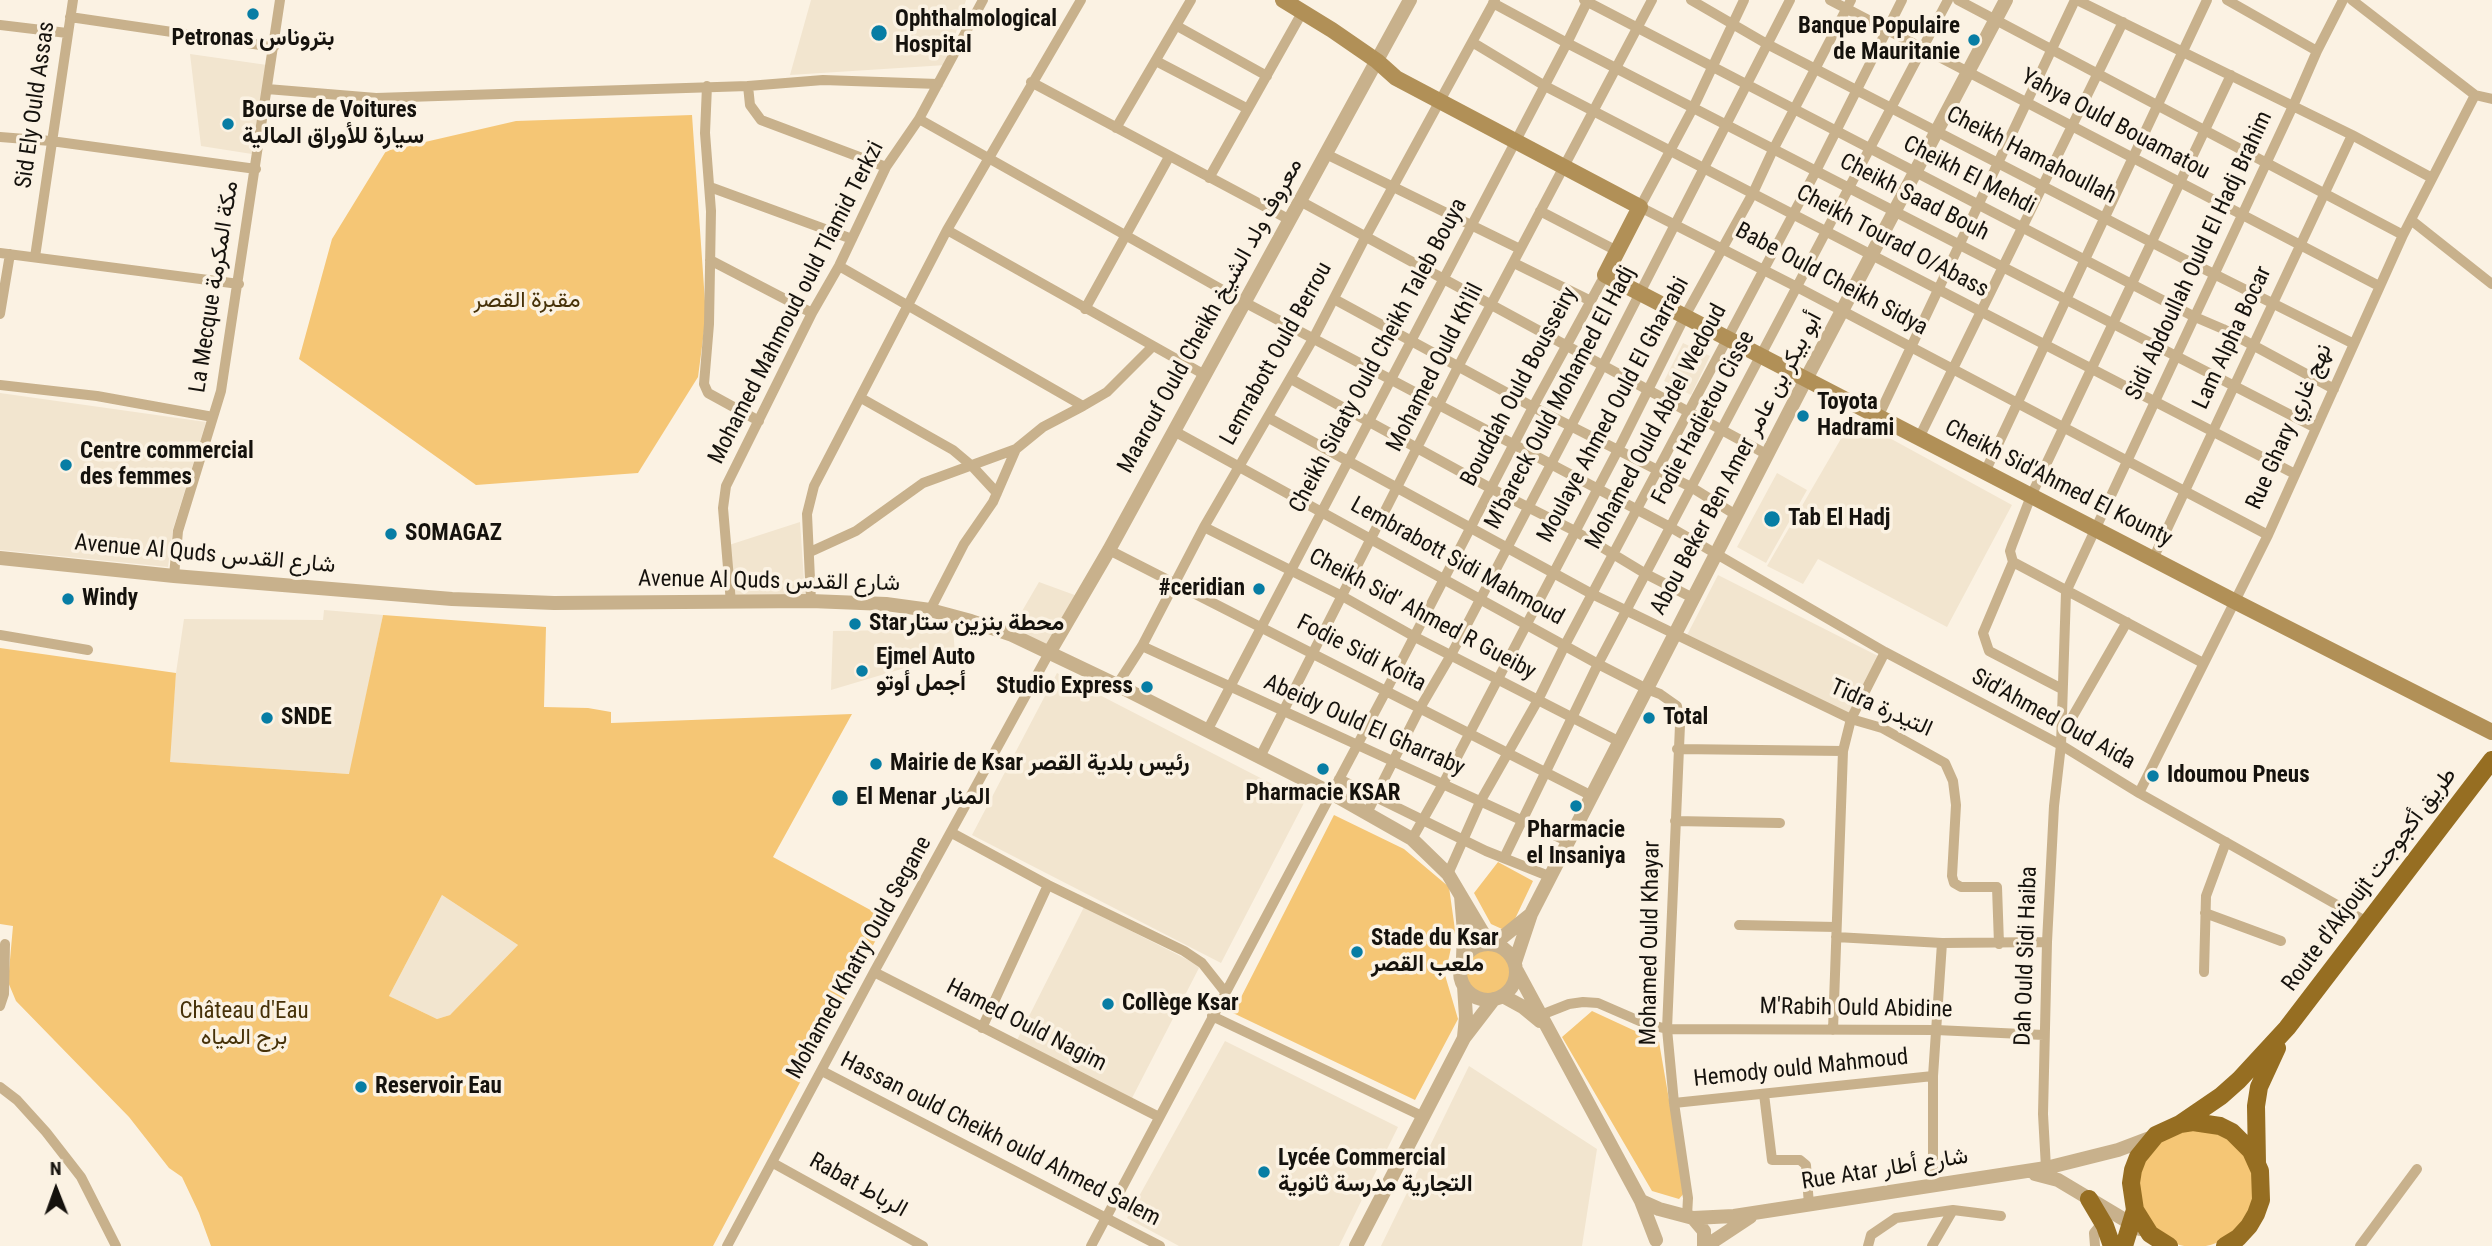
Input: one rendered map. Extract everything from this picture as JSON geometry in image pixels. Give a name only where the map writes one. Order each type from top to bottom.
[{"type":"highway","name":"Route d'Akjoujt طريق أكجوجت","points":[[2156,1136],[2180,1124],[2221,1096],[2287,1028],[2492,760]]},
{"type":"highway","name":"Route d'Akjoujt طريق أكجوجت","points":[[2237,1243],[2249,1226],[2261,1200],[2262,1185],[2257,1163],[2256,1106],[2259,1087],[2287,1028]]},
{"type":"highway","points":[[2180,1124],[2207,1123],[2232,1132],[2251,1151],[2257,1163]]},
{"type":"highway","points":[[2124,1246],[2133,1217],[2133,1170],[2146,1145],[2156,1136]]},
{"type":"highway","points":[[2089,1199],[2112,1246]]},
{"type":"highway","points":[[2133,1217],[2150,1234],[2169,1246]]},
{"type":"main road","name":"Babe Ould Cheikh Sidya","points":[[1283,0],[1377,61],[1396,78],[1640,207]]},
{"type":"main road","name":"Bouddah Ould Bousseiry","points":[[1605,275],[1640,207]]},
{"type":"main road","name":"Cheikh Sid'Ahmed El Kounty","points":[[1605,275],[2492,732]]},
{"type":"street","name":"Sid Ely Ould Assas","points":[[35,257],[73,0]]},
{"type":"street","name":"La Mecque مكة المكرمة","points":[[174,576],[178,531],[221,391],[280,0]]},
{"type":"street","name":"Mohamed Mahmoud ould Tlamid Terkzi","points":[[731,603],[723,496],[726,486],[812,313],[839,266],[886,167],[919,119],[983,0]]},
{"type":"street","points":[[811,601],[807,514],[810,498],[947,230],[1081,0]]},
{"type":"street","points":[[1116,128],[1191,0]]},
{"type":"street","name":"Maarouf Ould Cheikh معروف ولد الشيخ","points":[[1049,653],[1109,550],[1410,0]]},
{"type":"street","name":"Cheikh El Mehdi","points":[[1586,0],[2131,284],[2223,329],[2334,390]]},
{"type":"street","name":"Cheikh Sidaty Ould Cheikh Taleb Bouya","points":[[1207,731],[1516,142],[1586,0]]},
{"type":"street","name":"Mohamed Ould Kh'lil","points":[[1260,757],[1458,367],[1652,0]]},
{"type":"street","name":"Cheikh Hamahoullah","points":[[1691,0],[1767,44],[2354,344]]},
{"type":"street","name":"Bouddah Ould Bousseiry","points":[[1640,207],[1693,108],[1744,0]]},
{"type":"street","name":"M'bareck Ould Mohamed El Hadj","points":[[1367,813],[1420,708],[1529,508],[1790,0]]},
{"type":"street","name":"Yahya Ould Bouamatou","points":[[1830,0],[1849,4],[1886,31],[2379,286]]},
{"type":"street","name":"Mohamed Ould Abdel Wedoud","points":[[1448,873],[1480,802],[1538,700],[1728,339],[1902,0]]},
{"type":"street","name":"Fodie Hadietou Cisse","points":[[1504,858],[1598,664],[1948,0]]},
{"type":"street","points":[[1958,0],[2403,235]]},
{"type":"street","name":"Abou Beker Ben Amer أبو بيكر بن عامر","points":[[1516,967],[1531,914],[1806,379],[2006,0]]},
{"type":"street","points":[[1878,417],[2076,0],[2352,135],[2432,178]]},
{"type":"street","points":[[1985,472],[2207,0]]},
{"type":"street","points":[[2227,0],[2316,51]]},
{"type":"street","name":"Sidi Abdoullah Ould El Hadj Brahim","points":[[2066,592],[2243,215],[2316,51],[2343,0]]},
{"type":"street","points":[[2352,0],[2475,95],[2492,99]]},
{"type":"street","name":"Cheikh Saad Bouh","points":[[1494,2],[1616,69],[2316,428]]},
{"type":"street","name":"Lemrabott Ould Berrou","points":[[1117,685],[1142,646],[1204,527],[1291,379],[1365,237],[1494,2]]},
{"type":"street","name":"Moulaye Ahmed Ould El Gharrabi","points":[[1412,839],[1499,679],[1849,4]]},
{"type":"street","points":[[1209,178],[1303,11]]},
{"type":"street","points":[[70,17],[274,47]]},
{"type":"street","points":[[1919,438],[2123,22]]},
{"type":"street","points":[[0,25],[67,33]]},
{"type":"street","points":[[1177,26],[1267,76]]},
{"type":"street","name":"Cheikh Tourad O/Abass","points":[[1472,42],[1545,86],[2295,474]]},
{"type":"street","points":[[1156,61],[1248,109]]},
{"type":"street","points":[[2062,689],[1989,651],[1983,633],[2013,562],[2010,551],[2031,496],[2231,75]]},
{"type":"street","points":[[267,89],[376,98],[748,86],[823,80],[937,84]]},
{"type":"street","points":[[1031,82],[1290,220]]},
{"type":"street","points":[[707,86],[705,133],[710,187],[710,260],[709,333],[704,384],[708,393],[759,421]]},
{"type":"street","points":[[748,86],[750,105],[761,120],[886,167]]},
{"type":"street","name":"Rue Ghary نهج غاري","points":[[2139,793],[2268,535],[2379,286],[2475,95]]},
{"type":"street","name":"Sid'Ahmed Oud Aida","points":[[919,119],[1244,302],[1670,527],[1885,652],[2061,742],[2139,793],[2369,923]]},
{"type":"street","name":"Lam Alpha Bocar","points":[[2153,559],[2352,135]]},
{"type":"street","points":[[0,137],[51,141],[256,169]]},
{"type":"street","points":[[1326,154],[1520,249]]},
{"type":"street","points":[[1085,309],[1169,157]]},
{"type":"street","points":[[710,187],[852,239]]},
{"type":"street","points":[[1300,201],[1768,455]]},
{"type":"street","name":"Babe Ould Cheikh Sidya","points":[[1640,207],[2268,535]]},
{"type":"street","points":[[1540,211],[1617,251]]},
{"type":"street","points":[[2411,220],[2492,284]]},
{"type":"street","points":[[947,230],[1205,375]]},
{"type":"street","points":[[0,314],[5,253],[239,284]]},
{"type":"street","points":[[710,260],[812,313]]},
{"type":"street","points":[[1514,262],[1591,301]]},
{"type":"street","points":[[839,266],[1083,406]]},
{"type":"street","name":"Bouddah Ould Bousseiry","points":[[1091,1246],[1605,275]]},
{"type":"street","points":[[1334,299],[1533,407],[1691,487],[1736,514]]},
{"type":"street","points":[[810,552],[856,531],[923,483],[1016,449],[1043,427],[1107,392],[1153,346]]},
{"type":"street","points":[[1291,379],[1492,489],[1576,531],[1646,574],[1693,598]]},
{"type":"street","points":[[0,385],[97,396],[214,417]]},
{"type":"street","points":[[861,398],[953,450],[997,493]]},
{"type":"street","name":"Tidra التيدرة","points":[[1269,418],[1592,594],[1851,719],[1882,727],[1945,763],[1953,781],[1956,805],[1952,876],[1954,883],[1961,887],[1997,887],[1999,944]]},
{"type":"street","name":"Lembrabott Sidi Mahmoud","points":[[1174,431],[1647,689]]},
{"type":"street","points":[[930,610],[964,544],[997,493],[1016,449]]},
{"type":"street","name":"Cheikh Sid' Ahmed R Gueiby","points":[[1204,527],[1290,569],[1415,637],[1620,742]]},
{"type":"street","name":"Fodie Sidi Koita","points":[[1109,550],[1592,796]]},
{"type":"street","name":"Avenue Al Quds شارع القدس","points":[[0,558],[174,576],[452,599],[554,603],[811,601],[886,604],[930,610],[992,628],[1117,685],[1331,793],[1412,839],[1448,873],[1491,944]]},
{"type":"street","points":[[2013,562],[2203,663]]},
{"type":"street","name":"Dah Ould Sidi Haiba","points":[[2046,1168],[2043,1114],[2047,942],[2054,806],[2061,742],[2066,592]]},
{"type":"street","points":[[2061,742],[2127,622]]},
{"type":"street","points":[[0,635],[88,650]]},
{"type":"street","name":"Abeidy Ould El Gharraby","points":[[1142,646],[1569,842]]},
{"type":"street","points":[[1833,1030],[1843,751],[1851,719],[1885,652]]},
{"type":"street","name":"Mohamed Khatry Ould Segane","points":[[727,1246],[1049,653]]},
{"type":"street","name":"Mohamed Ould Khayar","points":[[1647,689],[1677,706],[1679,724],[1667,1029],[1674,1103],[1688,1198],[1687,1216]]},
{"type":"street","points":[[1677,749],[1843,751]]},
{"type":"street","points":[[1339,779],[1464,840],[1551,877]]},
{"type":"street","points":[[1675,821],[1780,823]]},
{"type":"street","points":[[952,833],[1048,885],[1196,958],[1225,992]]},
{"type":"street","points":[[2204,972],[2206,896],[2226,842]]},
{"type":"street","points":[[982,1028],[1048,885]]},
{"type":"street","name":"Avenue Al Quds شارع القدس","points":[[1460,895],[1464,932],[1463,958]]},
{"type":"street","points":[[2205,913],[2281,942]]},
{"type":"street","name":"Abou Beker Ben Amer أبو بيكر بن عامر","points":[[1491,944],[1531,914]]},
{"type":"street","points":[[1739,925],[1942,943],[2047,942]]},
{"type":"street","points":[[1933,1186],[1933,1076],[1942,943]]},
{"type":"street","points":[[0,1006],[4,993],[5,944]]},
{"type":"street","points":[[1464,1038],[1466,1009],[1460,972],[1463,958],[1474,947],[1491,944],[1507,950],[1641,1201],[1657,1243]]},
{"type":"street","points":[[1356,1246],[1464,1038],[1498,998],[1513,986],[1516,967]]},
{"type":"street","name":"Hamed Ould Nagim","points":[[874,972],[1159,1117]]},
{"type":"street","points":[[1464,986],[1477,998],[1498,998],[1523,1007],[1549,1028]]},
{"type":"street","name":"M'Rabih Ould Abidine","points":[[1541,1015],[1569,1004],[1598,1003],[1644,1023],[1667,1029],[1936,1030],[2045,1035]]},
{"type":"street","points":[[1212,1016],[1424,1117]]},
{"type":"street","name":"Hassan ould Cheikh ould Ahmed Salem","points":[[822,1071],[1160,1246]]},
{"type":"street","name":"Hemody ould Mahmoud","points":[[1674,1103],[1933,1076]]},
{"type":"street","points":[[0,1087],[17,1100],[46,1132],[81,1177],[116,1246]]},
{"type":"street","points":[[1763,1094],[1772,1160],[1800,1160],[1806,1165],[1810,1205]]},
{"type":"street","name":"Rue Atar شارع أطار","points":[[1687,1216],[1716,1219],[2046,1168],[2118,1150],[2156,1136]]},
{"type":"street","name":"Rabat الرباط","points":[[773,1163],[923,1246]]},
{"type":"street","points":[[2360,1246],[2417,1169]]},
{"type":"street","name":"Rue Atar شارع أطار","points":[[2016,1172],[2058,1180],[2089,1199],[2133,1217]]},
{"type":"street","points":[[1641,1201],[1687,1216],[1704,1231],[1705,1246]]},
{"type":"street","points":[[1932,1246],[1953,1210]]},
{"type":"street","points":[[1868,1246],[1871,1235],[1896,1218],[1953,1210],[2001,1216]]},
{"type":"street","name":"Rue Atar شارع أطار","points":[[1705,1246],[1761,1212]]},
{"type":"street","points":[[1657,1243],[1658,1231],[1663,1223],[1670,1217],[1687,1216]]},
{"type":"street","points":[[2095,1246],[2094,1233],[2102,1222]]},
{"type":"shaded area","name":"Ophthalmological Hospital","points":[[811,0],[966,0],[946,65],[790,75]]},
{"type":"shaded area","name":"Bourse de Voitures سيارة للأوراق المالية","points":[[190,54],[267,65],[252,154],[201,146]]},
{"type":"shaded area","points":[[1683,343],[1710,356],[1691,395],[1664,381]]},
{"type":"shaded area","points":[[0,393],[206,422],[173,529],[168,567],[0,550]]},
{"type":"shaded area","points":[[1853,418],[2012,505],[1947,627],[1818,559],[1803,584],[1767,566]]},
{"type":"shaded area","name":"Tab El Hadj","points":[[1777,473],[1807,490],[1766,563],[1737,547]]},
{"type":"shaded area","points":[[800,522],[805,595],[734,598],[729,545]]},
{"type":"shaded area","points":[[1718,575],[1880,657],[1849,717],[1687,635]]},
{"type":"shaded area","points":[[1039,582],[1080,597],[1049,649],[1011,630]]},
{"type":"shaded area","name":"SNDE","points":[[324,610],[383,615],[350,774],[169,762],[176,673],[184,619],[323,620]]},
{"type":"shaded area","name":"Ejmel Auto أجمل أوتو","points":[[953,629],[955,653],[831,690],[833,631]]},
{"type":"shaded area","points":[[1057,673],[1305,801],[1221,963],[972,835]]},
{"type":"shaded area","points":[[442,895],[518,945],[450,1015],[437,1019],[389,996]]},
{"type":"shaded area","name":"Collège Ksar","points":[[1084,907],[1200,966],[1131,1100],[1016,1042]]},
{"type":"shaded area","name":"Lycée Commercial التجارية مدرسة ثانوية","points":[[1225,1041],[1398,1127],[1339,1246],[1179,1246],[1127,1218]]},
{"type":"shaded area","points":[[1469,1066],[1597,1149],[1582,1246],[1381,1246]]},
{"type":"green space","name":"مقبرة القصر","points":[[692,115],[706,316],[698,377],[638,473],[476,485],[299,359],[332,239],[386,151],[516,121]]},
{"type":"green space","name":"Château d'Eau برج المياه","points":[[383,615],[546,627],[544,707],[588,708],[611,712],[611,723],[852,714],[773,857],[887,919],[713,1246],[211,1246],[182,1177],[169,1168],[129,1117],[16,1001],[8,982],[13,926],[0,924],[0,648],[176,673],[170,762],[349,774]],"holes":[[[442,895],[518,945],[450,1015],[437,1019],[389,996]]]},
{"type":"green space","name":"Stade du Ksar ملعب القصر","points":[[1334,815],[1404,849],[1449,887],[1455,930],[1445,975],[1458,1019],[1415,1100],[1233,1013]]},
{"type":"green space","points":[[1498,862],[1533,881],[1514,921],[1502,929],[1491,924],[1474,893]]},
{"type":"green space","points":[[1488,948],[1504,955],[1511,971],[1504,987],[1488,994],[1472,987],[1465,971],[1472,955]]},
{"type":"green space","points":[[1592,1011],[1659,1042],[1685,1192],[1679,1199],[1652,1191],[1562,1037]]},
{"type":"green space","points":[[2195,1129],[2218,1134],[2237,1146],[2249,1165],[2254,1188],[2249,1211],[2237,1230],[2218,1242],[2195,1247],[2172,1242],[2153,1230],[2141,1211],[2136,1188],[2141,1165],[2153,1146],[2172,1134]]},
{"type":"place","name":"Petronas بتروناس","points":[[253,14]]},
{"type":"place","name":"Ophthalmological Hospital","points":[[879,33]]},
{"type":"place","name":"Banque Populaire de Mauritanie","points":[[1974,40]]},
{"type":"place","name":"Bourse de Voitures سيارة للأوراق المالية","points":[[228,124]]},
{"type":"place","name":"Toyota Hadrami","points":[[1803,416]]},
{"type":"place","name":"Centre commercial des femmes","points":[[66,465]]},
{"type":"place","name":"Tab El Hadj","points":[[1772,519]]},
{"type":"place","name":"SOMAGAZ","points":[[391,534]]},
{"type":"place","name":"#ceridian","points":[[1259,589]]},
{"type":"place","name":"Windy","points":[[68,599]]},
{"type":"place","name":"Starمحطة بنزين ستار","points":[[855,624]]},
{"type":"place","name":"Ejmel Auto أجمل أوتو","points":[[862,671]]},
{"type":"place","name":"Studio Express","points":[[1147,687]]},
{"type":"place","name":"SNDE","points":[[267,718]]},
{"type":"place","name":"Total","points":[[1649,718]]},
{"type":"place","name":"Mairie de Ksar رئيس بلدية القصر","points":[[876,764]]},
{"type":"place","name":"Pharmacie KSAR","points":[[1323,769]]},
{"type":"place","name":"Idoumou Pneus","points":[[2153,776]]},
{"type":"place","name":"El Menar المنار","points":[[840,798]]},
{"type":"place","name":"Pharmacie el Insaniya","points":[[1576,806]]},
{"type":"place","name":"Stade du Ksar ملعب القصر","points":[[1357,952]]},
{"type":"place","name":"Collège Ksar","points":[[1108,1004]]},
{"type":"place","name":"Reservoir Eau","points":[[361,1087]]},
{"type":"place","name":"Lycée Commercial التجارية مدرسة ثانوية","points":[[1264,1172]]}]
